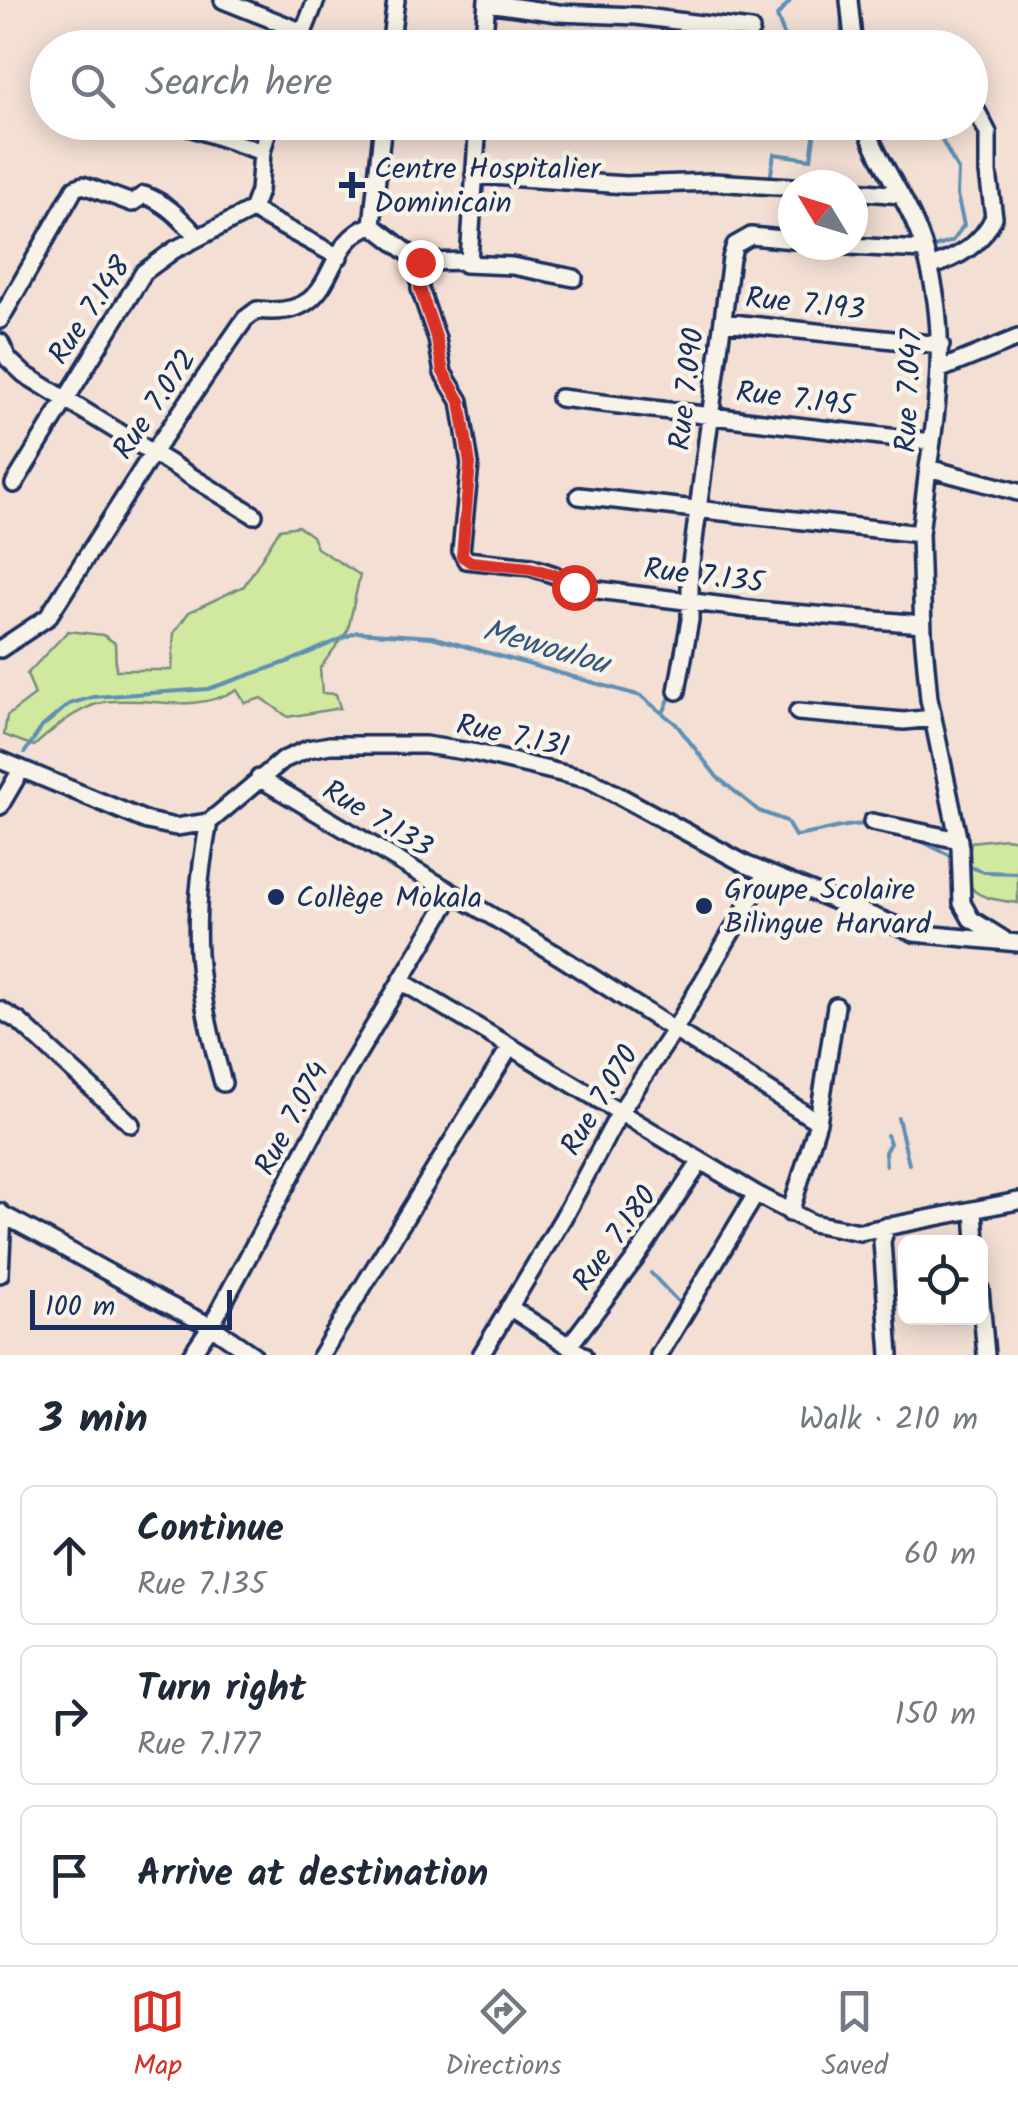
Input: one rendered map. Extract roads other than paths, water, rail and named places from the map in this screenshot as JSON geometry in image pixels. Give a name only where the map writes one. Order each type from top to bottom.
[{"type":"street","points":[[223,0],[281,30]]},
{"type":"street","points":[[304,30],[316,0]]},
{"type":"street","points":[[392,30],[396,0]]},
{"type":"street","points":[[849,0],[852,30]]},
{"type":"street","points":[[485,30],[487,2],[558,13],[636,16],[752,30]]},
{"type":"street","points":[[227,140],[262,152]]},
{"type":"street","points":[[265,140],[260,191],[252,210],[339,257]]},
{"type":"street","points":[[380,140],[372,225],[420,262],[512,266],[574,278]]},
{"type":"street","points":[[465,264],[470,256],[477,140]]},
{"type":"street","name":"Rue 7.047","points":[[874,140],[930,267],[939,308],[941,370],[928,468],[1018,492]]},
{"type":"street","points":[[930,267],[951,260],[976,244],[994,216],[988,140]]},
{"type":"street","points":[[474,175],[626,185],[713,182],[778,186]]},
{"type":"street","points":[[0,320],[75,188],[82,185],[123,202],[132,203],[144,196],[158,200],[198,237]]},
{"type":"street","points":[[868,193],[901,195]]},
{"type":"street","name":"Rue 7.148","points":[[14,484],[144,272],[159,258],[252,210]]},
{"type":"street","name":"Rue 7.072","points":[[0,649],[48,617],[152,454],[245,319],[257,310],[284,312],[301,306],[325,283],[352,235],[372,225]]},
{"type":"street","name":"Rue 7.090","points":[[676,691],[690,620],[698,510],[736,245],[751,236],[778,239]]},
{"type":"street","points":[[868,247],[923,250]]},
{"type":"street","name":"Rue 7.135","points":[[420,262],[420,289],[443,372],[460,401],[470,464],[462,556],[471,562],[544,571],[574,587],[922,624]]},
{"type":"street","name":"Rue 7.193","points":[[723,322],[941,345]]},
{"type":"street","points":[[941,370],[1017,340]]},
{"type":"street","points":[[0,342],[14,367],[254,515]]},
{"type":"street","name":"Rue 7.195","points":[[560,398],[932,442]]},
{"type":"street","points":[[928,468],[920,534],[922,624],[933,718],[959,840],[962,904],[971,919],[985,930],[1014,942]]},
{"type":"street","points":[[579,496],[920,534]]},
{"type":"street","points":[[798,712],[904,721],[933,718]]},
{"type":"street","name":"Rue 7.131","points":[[208,822],[259,778],[296,754],[330,745],[425,745],[477,752],[590,780],[766,873],[914,933],[1014,942]]},
{"type":"street","points":[[0,760],[147,821],[176,827],[208,822],[198,887],[196,942],[204,1015],[223,1083]]},
{"type":"street","points":[[0,806],[21,770]]},
{"type":"street","name":"Rue 7.133","points":[[259,778],[559,956],[818,1122]]},
{"type":"street","points":[[872,822],[959,840]]},
{"type":"street","name":"Rue 7.070","points":[[481,1355],[563,1218],[620,1112],[675,1029],[766,873]]},
{"type":"street","name":"Rue 7.074","points":[[191,1355],[211,1326],[345,1075],[452,895]]},
{"type":"street","points":[[401,982],[790,1214],[834,1229],[860,1232],[1018,1202]]},
{"type":"street","points":[[790,1214],[818,1122],[836,1006]]},
{"type":"street","points":[[0,1010],[20,1022],[131,1124]]},
{"type":"street","points":[[321,1355],[510,1047]]},
{"type":"street","name":"Rue 7.180","points":[[576,1351],[702,1161]]},
{"type":"street","points":[[659,1355],[756,1194]]},
{"type":"street","points":[[974,1211],[976,1235]]},
{"type":"street","points":[[0,1274],[2,1213],[163,1304],[211,1326],[253,1355]]},
{"type":"street","points":[[887,1226],[882,1241],[890,1355]]},
{"type":"street","points":[[509,1307],[576,1351]]},
{"type":"street","points":[[983,1325],[986,1355]]},
{"type":"waterway","points":[[782,30],[777,16],[791,0]]},
{"type":"waterway","points":[[841,30],[842,9]]},
{"type":"waterway","points":[[770,180],[774,154],[811,159],[814,140]]},
{"type":"waterway","points":[[929,249],[952,241],[964,225],[957,195],[958,170],[942,140]]},
{"type":"waterway","name":"Mewoulou","points":[[25,752],[42,727],[69,704],[93,697],[208,689],[290,661],[357,632],[432,637],[641,696],[676,724],[717,777],[759,811],[786,821],[795,836],[868,825]]},
{"type":"waterway","points":[[664,711],[672,692]]},
{"type":"waterway","name":"Mewoulou","points":[[915,838],[955,858]]},
{"type":"waterway","name":"Mewoulou","points":[[968,866],[984,872],[1018,873]]},
{"type":"waterway","points":[[898,1118],[909,1164]]},
{"type":"waterway","points":[[886,1165],[885,1152],[890,1143],[887,1135]]},
{"type":"waterway","points":[[651,1273],[681,1305]]},
{"type":"place","name":"Centre Hospitalier Dominicain","points":[[352,185]]},
{"type":"place","name":"Collège Mokala","points":[[276,897]]},
{"type":"place","name":"Groupe Scolaire Bilingue Harvard","points":[[704,906]]}]
